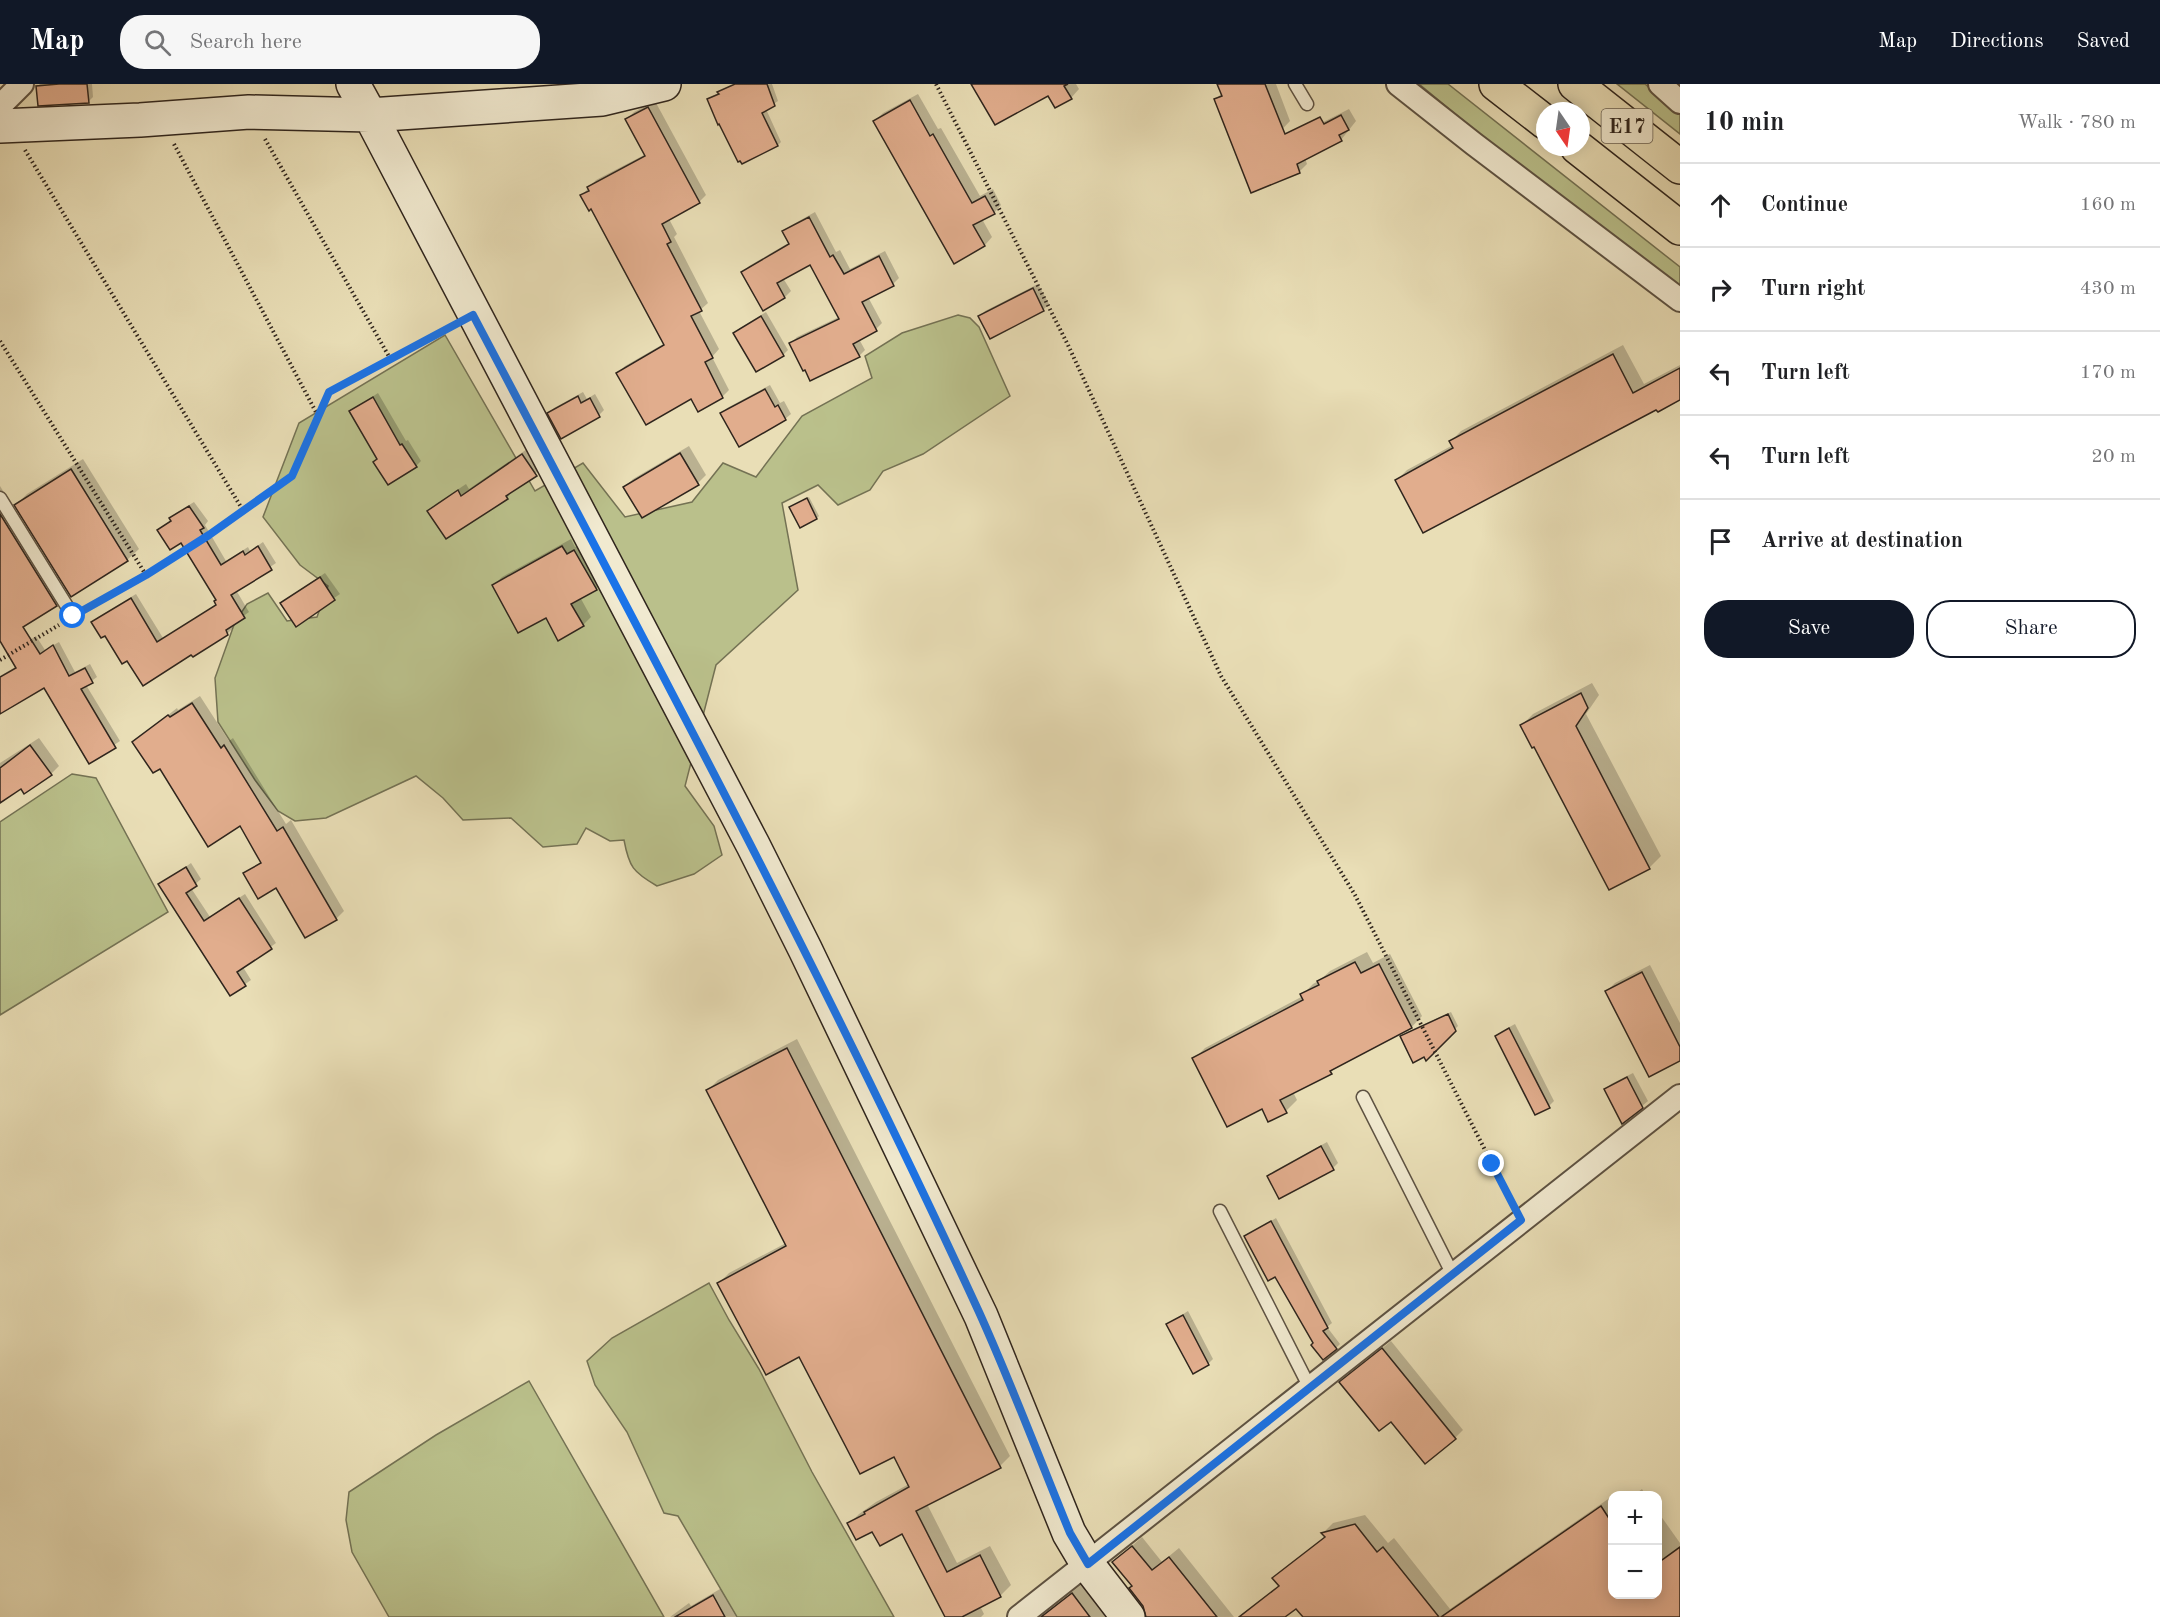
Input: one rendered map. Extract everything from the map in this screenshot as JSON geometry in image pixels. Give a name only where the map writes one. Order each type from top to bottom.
[{"type":"highway","points":[[1496,84],[1536,115]]},
{"type":"highway","name":"E17","points":[[1575,84],[1680,167]]},
{"type":"highway","name":"E17","points":[[1588,156],[1680,228]]},
{"type":"street","points":[[22,84],[4,119],[161,119],[249,112],[370,115],[602,99],[664,84]]},
{"type":"street","points":[[353,84],[805,949],[981,1316],[1070,1533],[1088,1564],[1128,1617]]},
{"type":"street","points":[[1398,84],[1680,300]]},
{"type":"street","points":[[1659,84],[1680,102]]},
{"type":"street","points":[[1019,1617],[1680,1096]]},
{"type":"lane","points":[[1295,84],[1307,104]]},
{"type":"lane","points":[[0,498],[73,616]]},
{"type":"lane","points":[[1363,1097],[1453,1275]]},
{"type":"lane","points":[[1221,1212],[1310,1388]]},
{"type":"path","points":[[936,84],[1068,345],[1221,676],[1355,895],[1521,1220]]},
{"type":"path","points":[[249,112],[391,360]]},
{"type":"path","points":[[4,119],[244,512]]},
{"type":"path","points":[[161,119],[318,416]]},
{"type":"path","points":[[0,660],[146,575],[244,512],[292,476],[329,392],[473,315]]},
{"type":"path","points":[[0,341],[146,575]]},
{"type":"green space","points":[[1419,84],[1448,84],[1536,153],[1536,156],[1539,156],[1680,267],[1680,288],[1488,141]]},
{"type":"green space","points":[[1617,84],[1645,84],[1680,114],[1680,134]]},
{"type":"green space","points":[[958,315],[970,318],[979,327],[1010,396],[923,454],[883,471],[870,490],[838,505],[818,485],[782,503],[798,590],[716,665],[685,786],[714,826],[722,855],[694,874],[657,886],[633,868],[624,840],[610,841],[586,828],[577,844],[543,847],[511,818],[463,820],[443,798],[416,776],[326,818],[295,821],[278,811],[218,722],[215,678],[235,622],[247,604],[268,593],[287,621],[317,617],[328,586],[300,565],[263,517],[299,423],[445,335],[535,491],[583,463],[625,517],[692,502],[723,463],[756,477],[802,416],[872,378],[865,356],[902,333]]},
{"type":"green space","points":[[72,774],[96,778],[168,912],[0,1015],[0,822]]},
{"type":"green space","points":[[709,1283],[759,1369],[812,1472],[894,1617],[737,1617],[678,1516],[664,1513],[627,1432],[595,1385],[587,1361],[612,1338]]},
{"type":"green space","points":[[529,1381],[664,1617],[389,1617],[352,1552],[346,1520],[349,1492],[436,1435]]},
{"type":"building","points":[[87,84],[89,103],[38,106],[36,86]]},
{"type":"building","points":[[735,84],[767,84],[775,106],[762,113],[778,146],[742,164],[738,162],[718,125],[707,99]]},
{"type":"building","points":[[971,84],[1068,84],[1064,86],[1072,99],[1055,108],[1048,96],[995,125]]},
{"type":"building","points":[[1217,84],[1265,84],[1285,134],[1320,117],[1324,124],[1341,115],[1349,130],[1339,135],[1342,141],[1297,164],[1300,173],[1251,193],[1214,99],[1222,96]]},
{"type":"building","points":[[910,100],[930,136],[933,134],[972,203],[985,196],[995,214],[973,225],[985,246],[954,264],[873,121]]},
{"type":"building","points":[[648,107],[700,203],[662,224],[671,242],[667,244],[702,311],[691,316],[713,358],[705,362],[723,398],[698,412],[691,399],[646,425],[616,373],[664,345],[591,209],[589,211],[580,195],[589,191],[587,187],[645,156],[625,119]]},
{"type":"building","points":[[809,217],[830,257],[833,255],[844,274],[879,256],[894,286],[862,302],[877,331],[853,344],[860,357],[810,381],[789,343],[839,319],[810,265],[777,283],[785,298],[763,311],[741,272],[789,244],[782,231]]},
{"type":"building","points":[[1033,288],[1044,311],[990,339],[978,316]]},
{"type":"building","points":[[761,316],[784,356],[756,372],[733,333]]},
{"type":"building","points":[[1613,354],[1633,393],[1680,368],[1680,400],[1658,412],[1656,410],[1423,533],[1395,480],[1453,448],[1449,441]]},
{"type":"building","points":[[765,389],[775,407],[778,405],[786,420],[739,447],[720,413]]},
{"type":"building","points":[[578,396],[581,403],[590,398],[600,417],[561,439],[547,413]]},
{"type":"building","points":[[373,397],[400,445],[402,444],[417,467],[388,485],[373,462],[377,459],[349,411]]},
{"type":"building","points":[[680,453],[699,485],[642,518],[623,487]]},
{"type":"building","points":[[522,454],[537,476],[506,496],[508,499],[446,539],[427,511],[458,490],[461,496]]},
{"type":"building","points":[[71,469],[128,561],[71,597],[14,505]]},
{"type":"building","points":[[807,498],[817,519],[800,528],[789,507]]},
{"type":"building","points":[[189,506],[204,528],[200,530],[221,565],[243,551],[245,555],[258,546],[272,570],[231,595],[245,618],[226,630],[228,635],[193,657],[191,655],[143,686],[127,661],[122,664],[105,636],[101,638],[91,622],[131,598],[157,642],[216,605],[214,601],[216,600],[181,543],[170,550],[157,530],[171,521],[169,518]]},
{"type":"building","points":[[0,514],[57,606],[23,627],[40,654],[53,645],[69,676],[85,668],[93,683],[81,689],[116,748],[89,764],[44,688],[0,714],[0,677],[16,668],[0,641]]},
{"type":"building","points":[[562,546],[567,554],[574,550],[597,590],[571,604],[584,626],[558,641],[546,618],[518,633],[492,585]]},
{"type":"building","points":[[320,577],[335,600],[296,627],[280,603]]},
{"type":"building","points":[[1581,693],[1588,708],[1576,726],[1650,869],[1609,890],[1534,747],[1532,748],[1520,725]]},
{"type":"building","points":[[192,703],[221,748],[224,745],[277,831],[283,827],[337,920],[305,938],[276,888],[258,899],[243,873],[261,863],[240,826],[208,847],[160,769],[153,773],[132,742],[168,715],[170,717]]},
{"type":"building","points":[[30,745],[52,775],[24,794],[21,789],[0,803],[0,768]]},
{"type":"building","points":[[186,867],[197,886],[186,893],[204,921],[239,898],[272,949],[237,972],[246,986],[230,996],[158,884]]},
{"type":"building","points":[[1355,962],[1361,973],[1379,964],[1412,1028],[1330,1071],[1332,1074],[1280,1100],[1287,1113],[1268,1122],[1262,1109],[1227,1127],[1192,1058],[1303,1000],[1300,994],[1319,985],[1317,981]]},
{"type":"building","points":[[1642,972],[1680,1047],[1680,1061],[1649,1077],[1605,991]]},
{"type":"building","points":[[1448,1014],[1456,1031],[1426,1061],[1424,1057],[1413,1063],[1400,1036]]},
{"type":"building","points":[[1509,1028],[1550,1108],[1535,1115],[1495,1036]]},
{"type":"building","points":[[787,1048],[1001,1468],[916,1511],[947,1572],[980,1555],[1001,1597],[962,1617],[945,1617],[902,1534],[880,1546],[872,1532],[856,1540],[847,1523],[909,1487],[894,1457],[860,1474],[799,1357],[766,1375],[717,1283],[786,1246],[706,1090]]},
{"type":"building","points":[[1627,1077],[1643,1108],[1622,1124],[1604,1089]]},
{"type":"building","points":[[1321,1146],[1334,1170],[1279,1199],[1267,1176]]},
{"type":"building","points":[[1271,1221],[1328,1328],[1323,1331],[1337,1349],[1323,1360],[1311,1345],[1313,1343],[1275,1277],[1268,1281],[1244,1236]]},
{"type":"building","points":[[1183,1315],[1209,1365],[1193,1374],[1166,1324]]},
{"type":"building","points":[[1382,1348],[1456,1439],[1425,1464],[1391,1422],[1379,1431],[1339,1382]]},
{"type":"building","points":[[1601,1506],[1608,1517],[1608,1599],[1662,1599],[1662,1560],[1680,1547],[1680,1617],[1441,1617]]},
{"type":"building","points":[[1355,1524],[1377,1552],[1383,1547],[1439,1617],[1303,1617],[1296,1609],[1285,1617],[1239,1617],[1279,1586],[1272,1578],[1325,1537],[1321,1533]]},
{"type":"building","points":[[1132,1546],[1152,1570],[1169,1557],[1217,1617],[1146,1617],[1143,1606],[1129,1588],[1132,1586],[1112,1562]]},
{"type":"building","points":[[1072,1593],[1090,1617],[1041,1617]]},
{"type":"building","points":[[713,1595],[725,1617],[675,1617]]},
{"type":"route","points":[[73,616],[146,575],[209,535],[292,476],[329,392],[473,315],[753,845],[805,949],[981,1316],[1070,1533],[1088,1564],[1521,1220],[1492,1164]]}]
